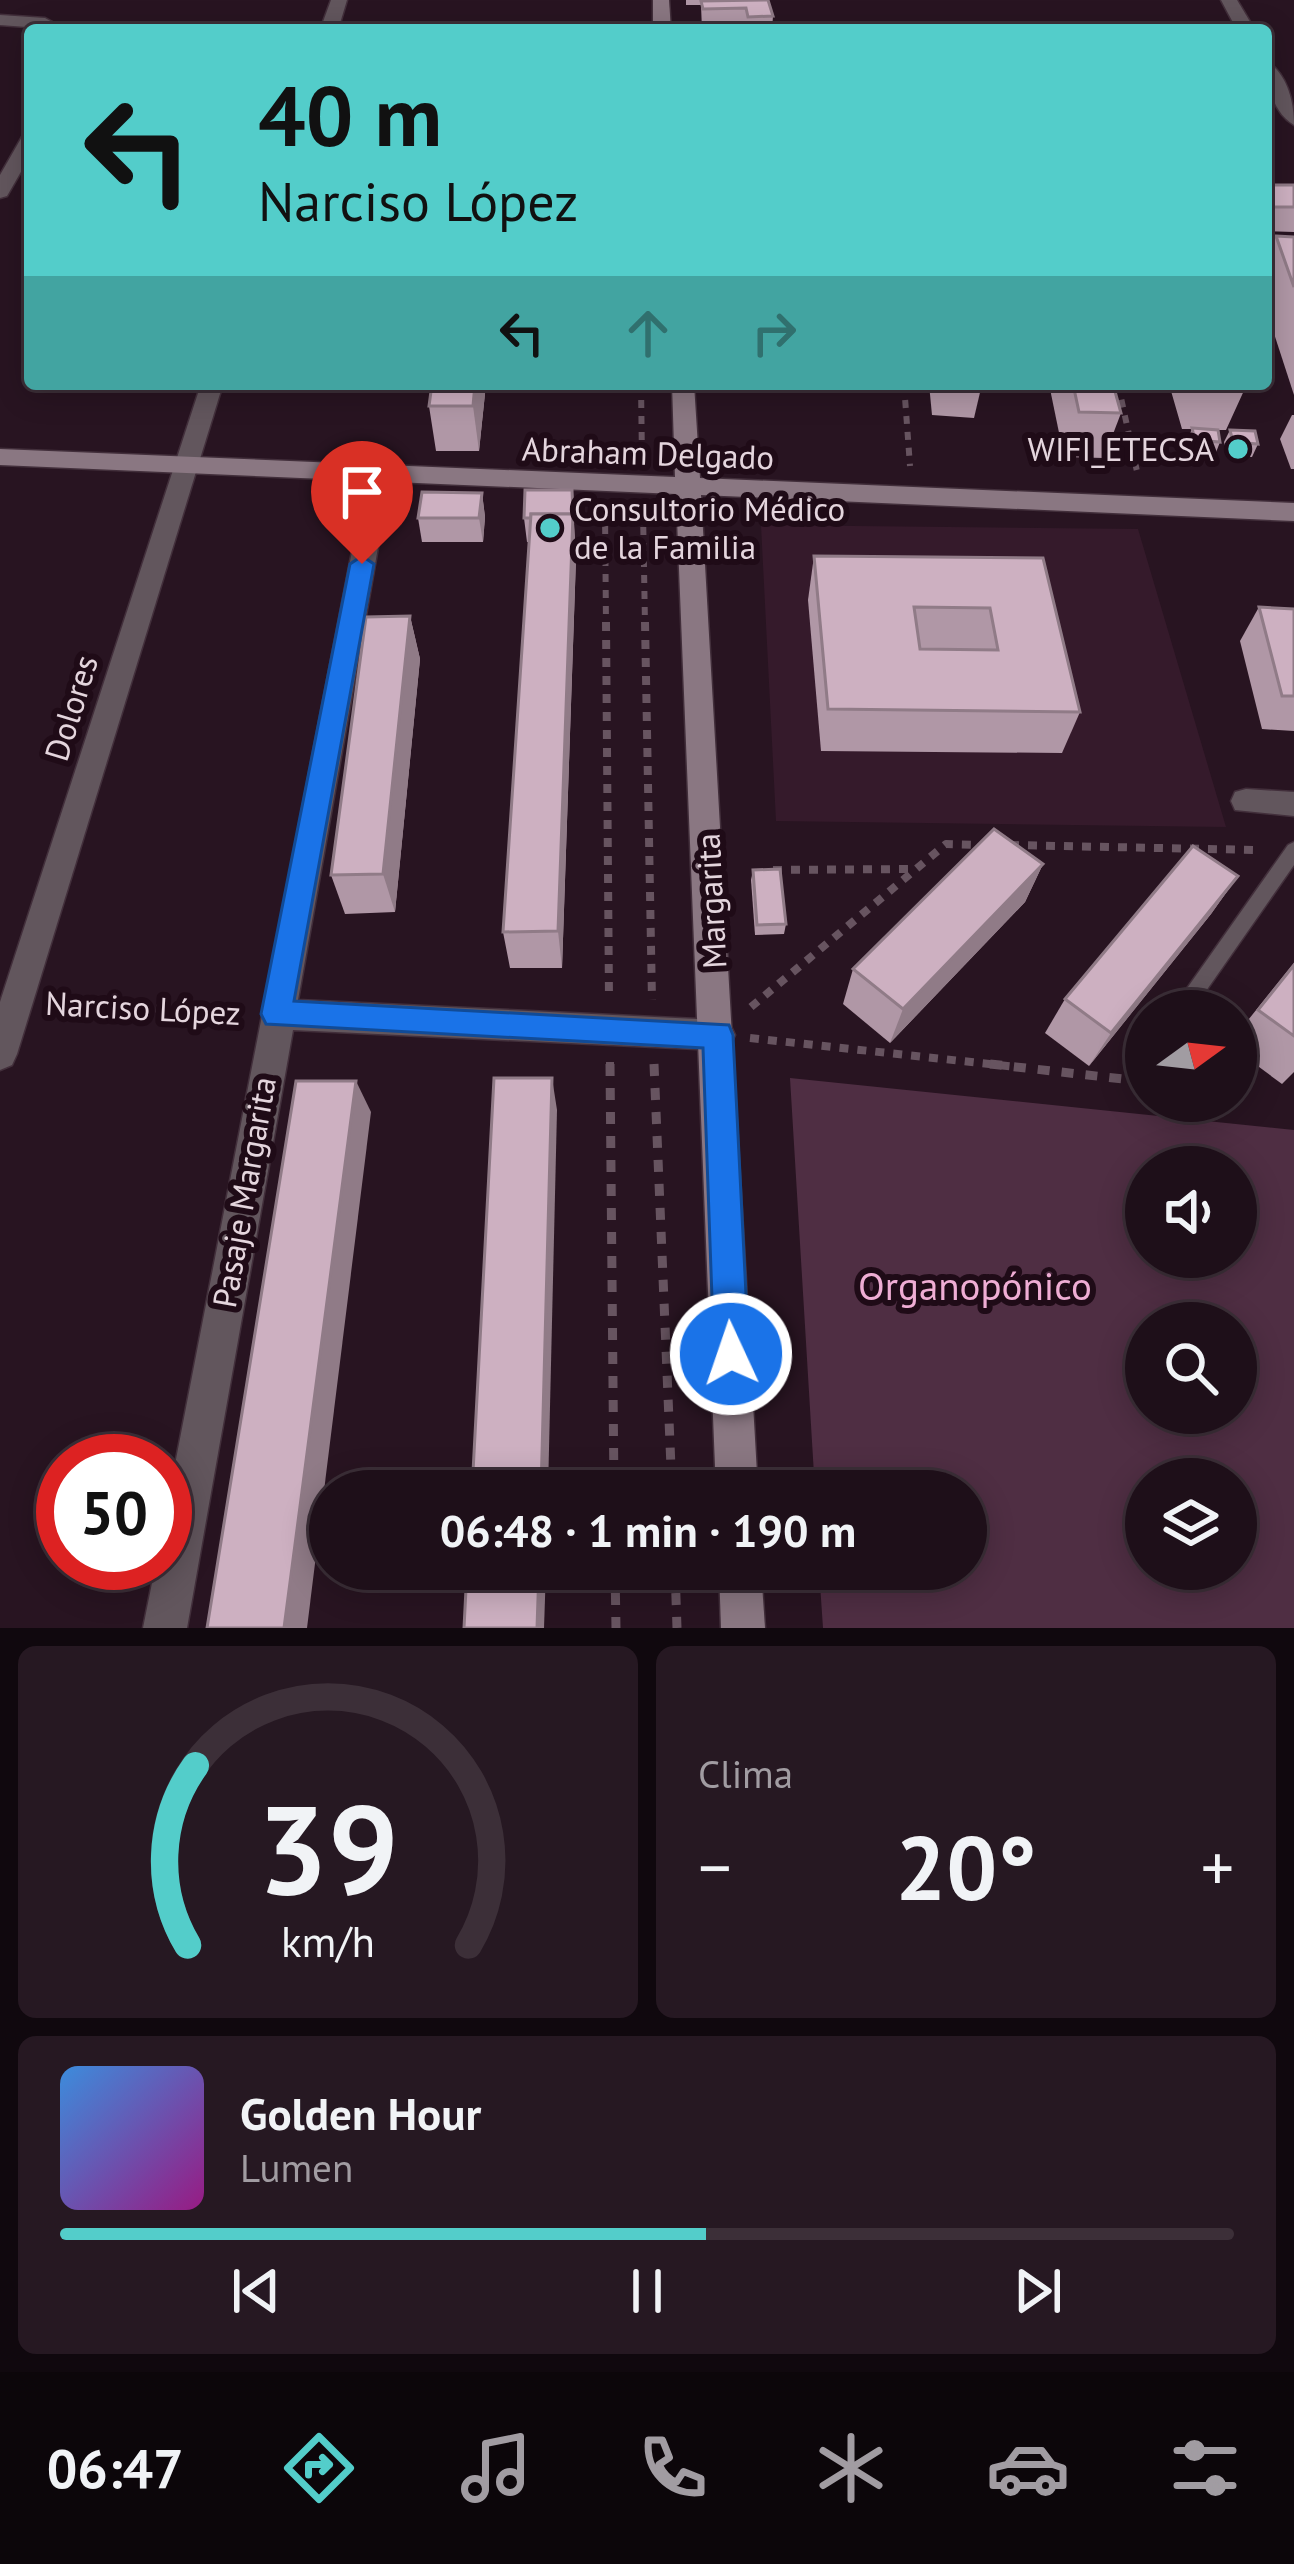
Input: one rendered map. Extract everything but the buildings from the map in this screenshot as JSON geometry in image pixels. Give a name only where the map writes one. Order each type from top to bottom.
[{"type":"street","points":[[0,20],[47,24]]},
{"type":"street","points":[[1279,84],[1294,119]]},
{"type":"street","points":[[0,192],[24,150]]},
{"type":"street","name":"Dolores","points":[[0,1054],[9,1001],[210,390]]},
{"type":"street","name":"Margarita","points":[[683,390],[736,1470]]},
{"type":"street","name":"Abraham Delgado","points":[[0,457],[1294,512]]},
{"type":"street","name":"Pasaje Margarita","points":[[165,1628],[379,474]]},
{"type":"street","points":[[1246,801],[1294,804]]},
{"type":"street","name":"Narciso López","points":[[276,1014],[718,1035]]},
{"type":"street","points":[[741,1590],[742,1628]]},
{"type":"lane","points":[[1196,990],[1294,850]]},
{"type":"path","points":[[641,390],[653,1032],[671,1470]]},
{"type":"path","points":[[904,390],[913,497]]},
{"type":"path","points":[[1119,390],[1145,506]]},
{"type":"path","points":[[604,484],[614,1470]]},
{"type":"path","points":[[718,1035],[946,844],[1294,850]]},
{"type":"path","points":[[709,870],[915,869]]},
{"type":"path","name":"Narciso López","points":[[9,1001],[276,1014]]},
{"type":"path","points":[[718,1035],[1125,1077]]},
{"type":"path","points":[[615,1590],[616,1628]]},
{"type":"path","points":[[676,1590],[677,1628]]},
{"type":"shaded area","points":[[761,525],[1138,529],[1226,827],[776,821]]},
{"type":"green space","name":"Organopónico","points":[[790,1078],[1125,1113],[1125,1122],[1216,1122],[1294,1130],[1294,1628],[823,1628],[820,1590],[987,1590],[987,1470],[814,1470]]},
{"type":"place","name":"WIFI_ETECSA","points":[[1238,449]]},
{"type":"place","name":"Consultorio Médico de la Familia","points":[[550,528]]},
{"type":"route","points":[[362,564],[276,1014],[718,1035],[731,1354]]}]
